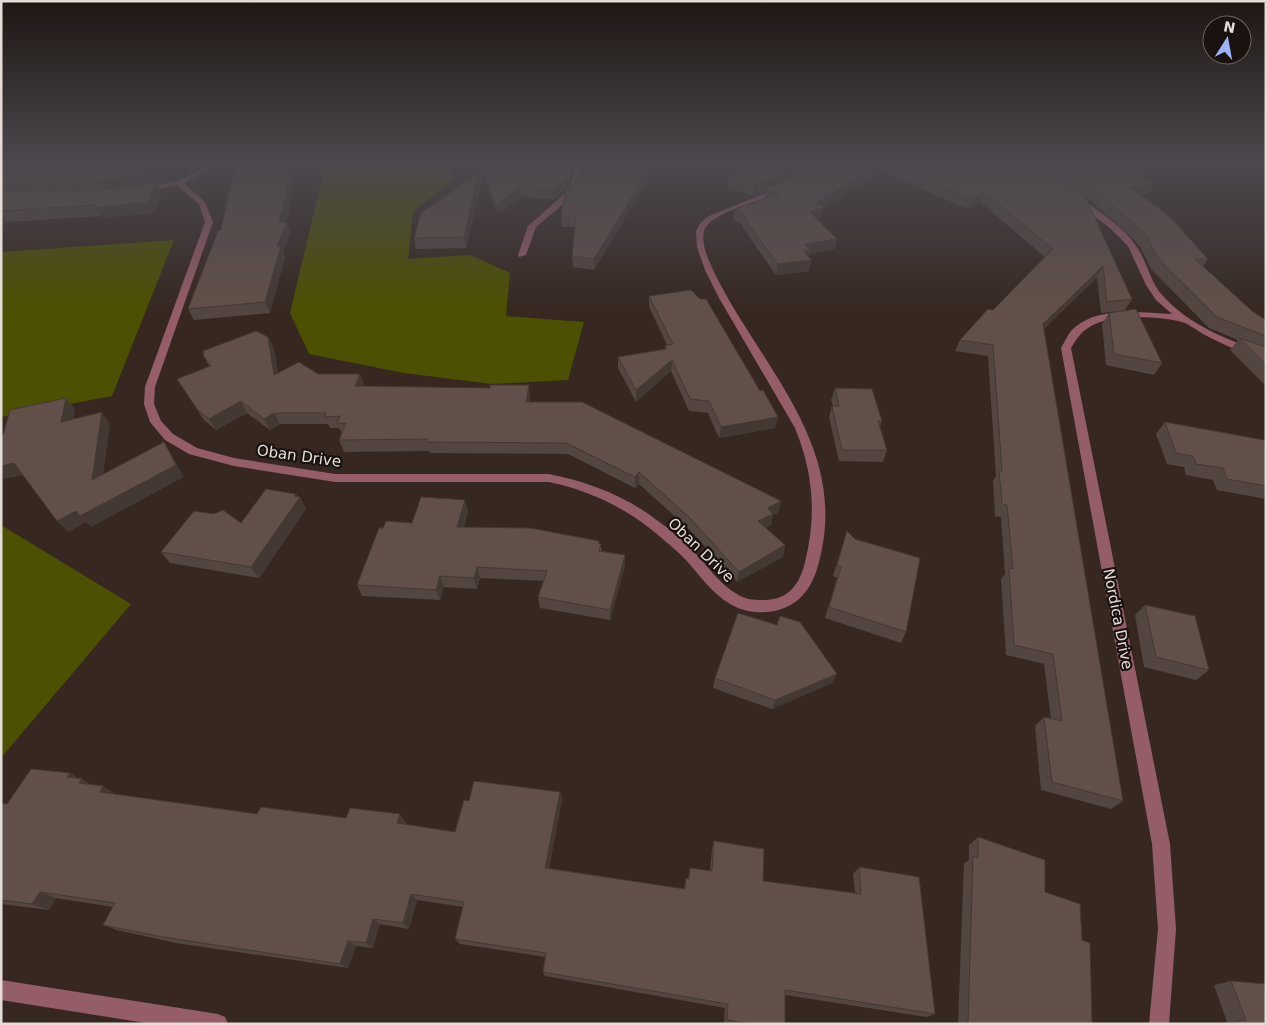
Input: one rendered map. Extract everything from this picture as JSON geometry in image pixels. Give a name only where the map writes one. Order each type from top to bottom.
[{"type":"street","name":"Oban Drive","points":[[208,213],[209,222],[150,387],[149,404],[156,422],[169,437],[193,451],[234,462],[335,478],[549,478],[571,482],[615,501],[656,527],[686,553],[724,594],[744,604],[775,606],[794,598],[806,584],[816,547],[820,507],[815,470],[801,427],[710,273],[698,239],[700,228],[707,220],[720,213]]},
{"type":"street","points":[[522,255],[532,226],[548,213]]},
{"type":"street","points":[[1094,213],[1130,243],[1140,257],[1150,286],[1164,303],[1184,318],[1219,338],[1266,356]]},
{"type":"street","name":"Nordica Drive","points":[[1159,1024],[1167,929],[1161,844],[1066,348],[1070,336],[1080,326],[1097,319],[1131,316],[1184,318]]},
{"type":"street","points":[[1,990],[218,1024]]},
{"type":"shaded area","points":[[314,213],[413,213],[408,259],[470,255],[510,273],[506,316],[584,322],[568,380],[492,384],[404,373],[309,354],[290,313]]},
{"type":"shaded area","points":[[174,240],[112,396],[1,417],[1,252]]},
{"type":"shaded area","points":[[1,525],[131,604],[1,758]]},
{"type":"building","points":[[225,213],[282,213],[279,222],[287,222],[277,247],[281,246],[265,302],[188,309],[218,231],[221,230]]},
{"type":"building","points":[[421,213],[470,213],[464,237],[414,238]]},
{"type":"building","points":[[562,213],[622,213],[594,259],[572,256],[576,217],[561,217]]},
{"type":"building","points":[[741,213],[811,213],[837,239],[805,244],[810,250],[804,251],[811,260],[778,264],[744,218],[747,217]]},
{"type":"building","points":[[1009,213],[1093,213],[1132,299],[1107,302],[1103,266],[1043,324],[1123,801],[1052,782],[1044,717],[1062,721],[1053,654],[1014,645],[1009,568],[1013,569],[1007,505],[1002,504],[999,470],[1002,471],[993,345],[960,340],[988,309],[993,310],[1053,249]]},
{"type":"building","points":[[1121,213],[1165,213],[1169,216],[1208,259],[1195,259],[1252,311],[1266,320],[1266,336],[1217,317],[1158,258],[1147,237]]},
{"type":"building","points":[[691,290],[700,299],[706,299],[760,391],[763,390],[778,417],[721,427],[709,401],[690,399],[672,360],[636,390],[618,357],[667,349],[665,346],[673,344],[649,296]]},
{"type":"building","points":[[1136,309],[1162,363],[1114,354],[1109,313]]},
{"type":"building","points":[[256,331],[268,337],[274,375],[299,362],[318,374],[360,374],[355,386],[490,388],[490,385],[529,385],[526,402],[582,402],[781,501],[768,508],[773,514],[758,521],[785,545],[739,572],[691,519],[639,472],[635,477],[566,443],[427,442],[427,439],[339,440],[346,423],[337,423],[340,416],[325,417],[326,413],[274,413],[264,419],[241,401],[209,419],[197,409],[177,379],[211,366],[203,355],[203,351]]},
{"type":"building","points":[[1239,338],[1266,347],[1266,365]]},
{"type":"building","points":[[835,388],[872,389],[882,421],[878,421],[887,450],[842,450],[832,406],[839,406]]},
{"type":"building","points":[[66,398],[61,422],[102,412],[92,480],[164,442],[176,465],[80,516],[76,511],[57,521],[14,463],[1,466],[1,435],[3,435],[10,410]]},
{"type":"building","points":[[1165,422],[1264,440],[1266,442],[1266,486],[1227,479],[1223,468],[1196,464],[1193,456],[1176,453]]},
{"type":"building","points":[[266,489],[296,494],[294,496],[300,497],[251,567],[161,552],[194,511],[214,514],[223,510],[241,523]]},
{"type":"building","points":[[421,497],[465,500],[457,527],[530,528],[599,541],[598,543],[601,544],[599,551],[625,555],[610,610],[538,597],[547,571],[477,567],[474,578],[440,576],[436,590],[357,585],[379,528],[383,528],[386,521],[412,523]]},
{"type":"building","points":[[847,531],[855,539],[920,558],[906,632],[829,607],[841,567],[837,565]]},
{"type":"building","points":[[1145,605],[1195,616],[1209,670],[1156,657]]},
{"type":"building","points":[[738,613],[777,625],[780,616],[800,622],[837,674],[775,700],[715,678]]},
{"type":"building","points":[[31,769],[70,773],[67,777],[82,779],[79,783],[103,786],[100,792],[257,814],[261,807],[346,818],[350,808],[400,814],[397,823],[455,832],[464,800],[469,801],[474,781],[560,792],[545,868],[685,889],[686,878],[689,879],[690,868],[712,871],[714,841],[764,849],[763,881],[861,894],[859,867],[919,877],[935,1014],[785,990],[785,1024],[750,1024],[727,1020],[728,1004],[543,972],[546,953],[455,939],[464,902],[411,894],[403,923],[373,919],[366,943],[348,941],[340,964],[163,937],[103,925],[115,903],[40,892],[32,904],[1,900],[1,803],[7,804]]},
{"type":"building","points":[[978,837],[1045,860],[1045,892],[1080,904],[1082,940],[1090,943],[1092,1024],[968,1024],[973,856],[978,858]]},
{"type":"building","points":[[1231,981],[1266,984],[1266,1024],[1238,1024],[1237,1021],[1246,1020]]}]
